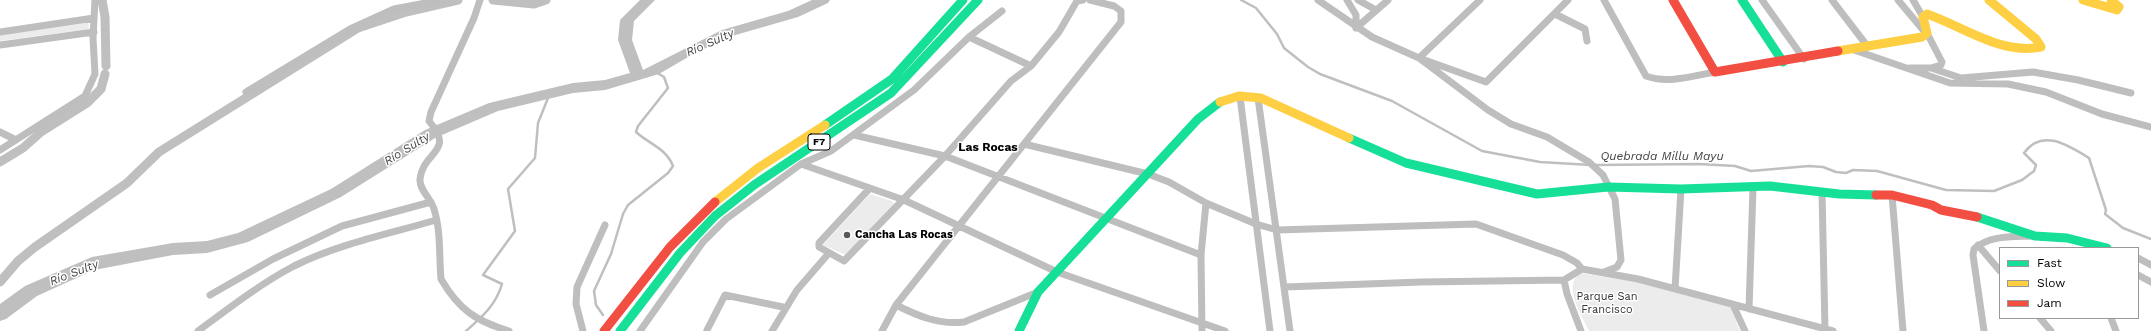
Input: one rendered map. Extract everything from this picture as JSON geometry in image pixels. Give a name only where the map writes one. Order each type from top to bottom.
[{"type":"main road","name":"F7","points":[[604,331],[666,251],[701,213],[758,168],[852,108],[892,79],[963,0]]},
{"type":"main road","name":"F7","points":[[620,331],[681,252],[709,222],[742,194],[891,93],[904,82],[954,24],[978,0]]},
{"type":"main road","points":[[1673,0],[1715,72],[1804,59],[1915,39],[1928,33],[1923,17],[1927,14],[1938,17],[2016,49],[2033,51],[2041,47],[2036,39],[1989,0]]},
{"type":"main road","points":[[1742,0],[1783,62]]},
{"type":"main road","points":[[2083,0],[2112,9],[2119,8],[2111,0]]},
{"type":"main road","points":[[1018,331],[1038,292],[1198,119],[1218,103],[1240,97],[1258,98],[1273,102],[1289,109],[1302,118],[1406,163],[1536,194],[1608,187],[1680,189],[1785,186],[1822,192],[1892,195],[1932,205],[1941,210],[1968,214],[2035,236],[2068,238],[2090,246]]},
{"type":"street","points":[[0,150],[85,96],[94,84],[97,63],[94,32],[95,0]]},
{"type":"street","points":[[246,92],[350,29],[394,9],[442,0]]},
{"type":"street","points":[[480,0],[474,18],[431,112],[429,120],[441,135],[440,146],[422,171],[420,179],[426,197],[431,202],[436,220],[441,279],[445,288],[472,316],[482,322],[509,331]]},
{"type":"street","points":[[869,189],[819,243],[819,247],[844,261],[945,156],[1011,81],[1031,66],[1059,32],[1071,14],[1077,1],[1083,0]]},
{"type":"street","points":[[882,331],[896,305],[997,176],[1121,22],[1121,12],[1114,6],[1090,0]]},
{"type":"street","points":[[1318,0],[1356,28],[1372,37],[1419,58],[1486,82],[1568,0]]},
{"type":"street","points":[[1347,0],[1356,15],[1356,28]]},
{"type":"street","points":[[1358,0],[1376,10]]},
{"type":"street","points":[[1356,28],[1388,0]]},
{"type":"street","points":[[1419,58],[1480,0]]},
{"type":"street","points":[[1604,0],[1646,76],[1652,79],[1664,80],[1715,72]]},
{"type":"street","points":[[1762,0],[1804,59]]},
{"type":"street","points":[[1832,0],[1868,47]]},
{"type":"street","points":[[1898,0],[1920,28],[1928,33],[1942,62],[1941,65],[1931,68]]},
{"type":"street","points":[[1913,0],[1923,17]]},
{"type":"street","points":[[640,331],[681,271],[703,242],[726,219],[801,164],[831,151],[914,90],[969,37],[1002,11]]},
{"type":"street","points":[[1554,14],[1585,28],[1586,41]]},
{"type":"street","points":[[0,32],[94,18]]},
{"type":"street","points":[[0,45],[94,32]]},
{"type":"street","points":[[969,37],[1031,66]]},
{"type":"street","points":[[1854,50],[1950,83],[2003,83],[2046,92],[2102,114],[2151,127]]},
{"type":"street","points":[[1419,58],[1501,118],[1539,132],[1589,162],[1607,180],[1608,187],[1615,199],[1621,260],[1617,267],[1604,272]]},
{"type":"street","points":[[1900,66],[1931,68],[1961,78],[2032,72],[2078,80],[2131,94]]},
{"type":"street","points":[[1240,97],[1270,331]]},
{"type":"street","points":[[1258,98],[1290,331]]},
{"type":"street","points":[[0,132],[16,140]]},
{"type":"street","points":[[854,135],[945,156],[1201,255]]},
{"type":"street","points":[[1024,144],[1148,174],[1169,182],[1206,203],[1256,224],[1277,230],[1476,224],[1563,255],[1578,263],[1582,269]]},
{"type":"street","points":[[801,164],[904,200],[960,225],[1057,272],[1225,331]]},
{"type":"street","points":[[1749,309],[1753,188]]},
{"type":"street","points":[[1675,289],[1680,189]]},
{"type":"street","points":[[1285,287],[1421,282],[1564,280],[1582,269],[1604,272],[1675,289],[1829,330],[1822,192]]},
{"type":"street","points":[[1892,195],[1903,331]]},
{"type":"street","points":[[210,295],[273,259],[342,226],[431,202]]},
{"type":"street","points":[[1202,331],[1201,255],[1206,203]]},
{"type":"street","points":[[198,331],[261,285],[295,266],[334,250],[436,220]]},
{"type":"street","points":[[583,331],[578,313],[576,294],[579,281],[605,225]]},
{"type":"street","points":[[1984,331],[1973,255],[1974,249],[1978,245],[1992,240],[2035,236]]},
{"type":"street","points":[[1978,245],[1999,270]]},
{"type":"street","points":[[772,331],[783,307],[810,273],[829,253]]},
{"type":"street","points":[[2139,259],[2151,265]]},
{"type":"street","points":[[2139,276],[2151,282]]},
{"type":"street","points":[[1564,280],[1567,294],[1581,331]]},
{"type":"street","points":[[896,305],[937,323],[952,324],[964,322],[1038,292]]},
{"type":"street","points":[[708,331],[725,295],[783,307]]},
{"type":"street","points":[[1733,305],[1745,331]]},
{"type":"street","points":[[2041,319],[2050,331]]},
{"type":"street","points":[[2111,319],[2116,331]]},
{"type":"green space","points":[[88,21],[89,29],[0,41],[0,35]]},
{"type":"green space","points":[[870,194],[892,201],[894,204],[846,255],[823,245]]},
{"type":"green space","name":"Parque San Francisco","points":[[1580,273],[1636,282],[1730,307],[1740,331],[1589,331],[1578,309],[1573,293],[1575,279]]},
{"type":"waterway","points":[[102,0],[105,17],[106,66]]},
{"type":"waterway","points":[[0,282],[18,261],[35,247],[127,183],[159,152],[358,28],[406,12],[458,0]]},
{"type":"waterway","points":[[493,0],[534,4],[546,0]]},
{"type":"waterway","points":[[638,76],[625,40],[627,20],[648,0]]},
{"type":"waterway","name":"Río Sulty","points":[[638,76],[654,71],[690,50],[727,33],[793,14],[823,0]]},
{"type":"waterway","name":"Quebrada Millu Mayu","points":[[1241,0],[1256,8],[1277,34],[1284,48],[1308,67],[1320,74],[1392,101],[1482,151],[1540,162],[1591,165]]},
{"type":"waterway","points":[[603,315],[596,305],[594,291],[611,254],[623,214],[628,205],[668,173],[673,166],[662,150],[636,132],[638,126],[668,88],[664,77],[654,71]]},
{"type":"waterway","points":[[0,162],[23,148],[41,132],[87,103],[101,89],[105,74]]},
{"type":"waterway","name":"Río Sulty","points":[[0,314],[11,304],[31,291],[92,264],[173,249],[207,247],[242,238],[336,193],[430,134],[494,107],[573,88],[605,85],[638,76]]},
{"type":"waterway","points":[[466,331],[488,310],[496,298],[502,284],[483,275],[515,231],[508,189],[535,158],[538,123],[550,93]]},
{"type":"waterway","name":"Quebrada Millu Mayu","points":[[1596,165],[1699,164],[1735,166],[1751,171],[1809,166],[1823,167],[1836,172],[1846,173],[1853,170],[1877,171],[1946,190],[1994,191],[2022,180],[2034,171],[2036,165],[2024,153],[2031,146],[2039,141],[2055,141],[2073,148],[2089,158],[2106,210],[2105,214],[2123,228],[2151,239]]},
{"type":"traffic: fast","points":[[825,125],[892,79],[963,0]]},
{"type":"traffic: fast","points":[[620,331],[680,253],[715,216],[754,185],[891,93],[978,0]]},
{"type":"traffic: fast","points":[[1742,0],[1783,62]]},
{"type":"traffic: fast","points":[[1019,331],[1038,292],[1198,119],[1220,102]]},
{"type":"traffic: fast","points":[[1349,138],[1406,163],[1537,194],[1608,187],[1681,189],[1770,186],[1839,194],[1876,195]]},
{"type":"traffic: fast","points":[[1977,217],[2035,236],[2067,238],[2103,247]]},
{"type":"traffic: slow","points":[[1838,51],[1922,37],[1927,33],[1923,17],[1927,14],[1940,18],[1999,44],[2014,48],[2028,49],[2041,47],[2036,39],[1989,0]]},
{"type":"traffic: slow","points":[[2083,0],[2117,10],[2119,7],[2111,0]]},
{"type":"traffic: slow","points":[[1220,102],[1239,96],[1261,98],[1349,138]]},
{"type":"traffic: slow","points":[[715,202],[758,168],[825,125]]},
{"type":"traffic: jam","points":[[1673,0],[1715,72],[1838,51]]},
{"type":"traffic: jam","points":[[1876,195],[1892,195],[1932,205],[1941,210],[1977,217]]},
{"type":"traffic: jam","points":[[604,331],[656,263],[684,231],[715,202]]},
{"type":"place","name":"Cancha Las Rocas","points":[[847,235]]},
{"type":"district","name":"Las Rocas","points":[[988,147]]}]
